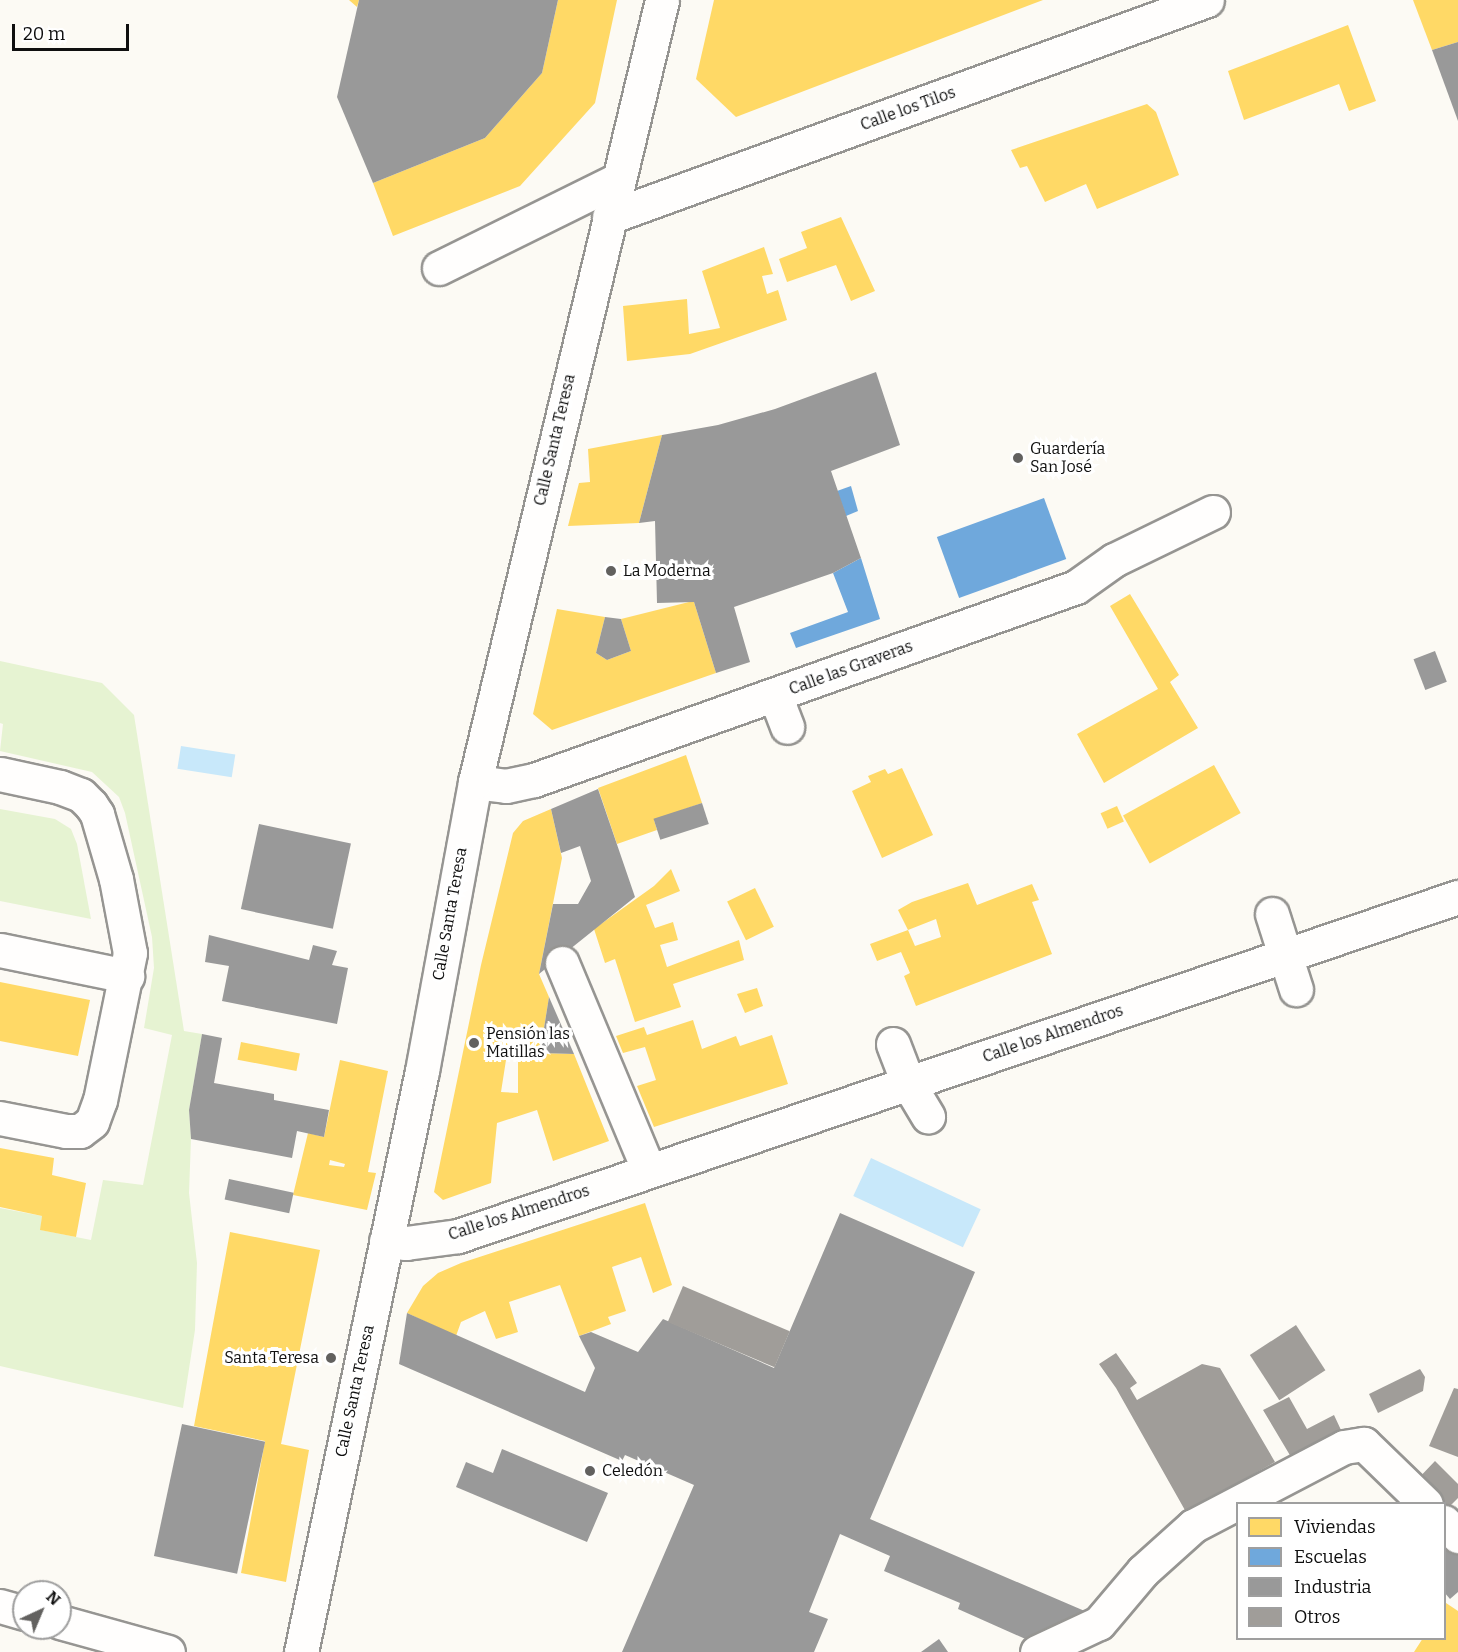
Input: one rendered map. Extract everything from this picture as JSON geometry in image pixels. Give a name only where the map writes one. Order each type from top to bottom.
[{"type":"street","name":"Calle Santa Teresa","points":[[301,1652],[422,1071],[475,782],[617,180],[662,0]]},
{"type":"street","name":"Calle los Tilos","points":[[609,217],[1207,0]]},
{"type":"street","points":[[439,268],[617,180]]},
{"type":"street","name":"Calle las Graveras","points":[[475,782],[506,786],[534,780],[1076,587],[1114,560],[1213,512]]},
{"type":"street","points":[[775,695],[787,726]]},
{"type":"street","points":[[0,774],[60,787],[81,795],[97,814],[126,920],[130,953],[100,1100],[92,1122],[80,1131],[66,1131],[0,1118]]},
{"type":"street","name":"Calle los Almendros","points":[[386,1241],[406,1243],[458,1236],[1458,897]]},
{"type":"street","points":[[1272,914],[1296,989]]},
{"type":"street","points":[[0,950],[126,976]]},
{"type":"street","points":[[562,963],[649,1171]]},
{"type":"street","points":[[893,1044],[908,1083],[928,1116]]},
{"type":"street","points":[[1237,1502],[1321,1457],[1344,1447],[1364,1444],[1425,1502]]},
{"type":"street","points":[[1037,1652],[1099,1623],[1143,1571],[1192,1526],[1236,1502]]},
{"type":"street","points":[[1446,1524],[1458,1536]]},
{"type":"street","points":[[72,1625],[168,1652]]},
{"type":"green space","points":[[0,661],[102,683],[134,715],[184,1031],[202,1034],[189,1110],[191,1139],[189,1193],[197,1263],[195,1330],[183,1408],[0,1366],[0,1208],[42,1216],[41,1230],[91,1240],[103,1180],[143,1185],[172,1035],[144,1028],[154,968],[152,937],[125,813],[119,797],[92,772],[0,751],[3,724],[0,723]]},
{"type":"green space","points":[[0,809],[55,819],[71,829],[77,844],[91,919],[0,901]]},
{"type":"water","points":[[181,746],[235,755],[232,777],[177,769]]},
{"type":"water","points":[[871,1158],[981,1209],[963,1247],[853,1196]]},
{"type":"building: Viviendas","points":[[349,0],[359,0],[357,7]]},
{"type":"building: Viviendas","points":[[558,0],[617,0],[595,103],[520,186],[393,236],[373,183],[485,138],[542,73]]},
{"type":"building: Viviendas","points":[[714,0],[1043,0],[736,117],[696,79]]},
{"type":"building: Viviendas","points":[[1413,0],[1458,0],[1458,42],[1432,50]]},
{"type":"building: Viviendas","points":[[1348,25],[1376,101],[1349,111],[1339,84],[1244,120],[1228,71]]},
{"type":"building: Viviendas","points":[[1147,104],[1156,112],[1179,175],[1097,209],[1086,184],[1045,202],[1027,166],[1020,168],[1011,150]]},
{"type":"building: Viviendas","points":[[841,217],[875,291],[851,301],[836,265],[787,282],[779,259],[807,248],[801,232]]},
{"type":"building: Viviendas","points":[[764,247],[773,274],[762,276],[767,294],[778,290],[787,320],[690,354],[627,361],[623,306],[687,299],[689,334],[720,328],[702,271]]},
{"type":"building: Viviendas","points":[[662,435],[639,523],[568,526],[579,483],[590,482],[588,449]]},
{"type":"building: Viviendas","points":[[1130,594],[1179,675],[1170,682],[1198,728],[1104,783],[1077,734],[1158,689],[1110,606]]},
{"type":"building: Viviendas","points":[[694,602],[716,673],[552,730],[533,714],[557,609],[605,617],[596,653],[607,660],[631,651],[621,619]]},
{"type":"building: Viviendas","points":[[686,755],[702,803],[654,820],[657,830],[617,844],[598,788]]},
{"type":"building: Viviendas","points":[[1214,765],[1241,813],[1150,864],[1123,815]]},
{"type":"building: Viviendas","points":[[902,768],[933,835],[882,858],[852,791],[871,782],[868,776],[885,769],[888,774]]},
{"type":"building: Viviendas","points":[[1117,806],[1124,822],[1107,829],[1101,813]]},
{"type":"building: Viviendas","points":[[551,809],[562,858],[539,974],[549,997],[540,1053],[574,1054],[609,1141],[553,1161],[537,1110],[497,1123],[491,1183],[443,1200],[434,1192],[481,965],[513,833],[523,821]],"holes":[[[510,1054],[534,1054],[532,1061],[518,1061],[518,1093],[501,1092],[506,1060],[511,1060]]]},
{"type":"building: Viviendas","points":[[671,869],[680,891],[646,905],[655,928],[673,922],[678,940],[660,945],[667,967],[739,940],[744,960],[673,984],[681,1007],[635,1022],[615,959],[605,963],[594,929],[654,886]]},
{"type":"building: Viviendas","points":[[968,883],[977,905],[1032,884],[1039,900],[1032,902],[1052,954],[916,1006],[904,976],[910,973],[901,952],[877,961],[870,944],[908,930],[898,910],[912,902]],"holes":[[[936,919],[941,937],[915,946],[908,930]]]},
{"type":"building: Viviendas","points":[[755,888],[774,927],[746,940],[727,902]]},
{"type":"building: Viviendas","points":[[0,982],[90,1000],[78,1056],[0,1041]]},
{"type":"building: Viviendas","points":[[757,988],[763,1006],[745,1013],[737,994]]},
{"type":"building: Viviendas","points":[[693,1020],[702,1049],[736,1036],[740,1046],[772,1035],[788,1084],[654,1127],[637,1086],[656,1080],[645,1047],[623,1053],[616,1036],[644,1027],[647,1035]]},
{"type":"building: Viviendas","points":[[241,1042],[300,1053],[296,1071],[238,1060]]},
{"type":"building: Viviendas","points":[[340,1060],[388,1071],[368,1172],[376,1173],[367,1210],[293,1195],[308,1133],[324,1137]],"holes":[[[330,1160],[345,1164],[344,1167],[329,1165]]]},
{"type":"building: Viviendas","points":[[0,1148],[54,1158],[52,1175],[86,1183],[76,1237],[40,1230],[42,1216],[0,1207]]},
{"type":"building: Viviendas","points":[[645,1203],[672,1285],[653,1293],[641,1257],[612,1267],[626,1311],[608,1317],[611,1324],[579,1336],[560,1285],[509,1302],[518,1332],[496,1339],[485,1311],[461,1322],[456,1336],[407,1313],[423,1286],[438,1273],[461,1263]]},
{"type":"building: Viviendas","points":[[230,1232],[320,1250],[281,1444],[309,1450],[286,1582],[241,1573],[265,1441],[194,1426]]},
{"type":"building: Viviendas","points":[[1446,1603],[1458,1611],[1458,1652],[1414,1652],[1422,1640],[1446,1640]]},
{"type":"building: Escuelas","points":[[851,486],[858,511],[846,516],[837,491]]},
{"type":"building: Escuelas","points":[[1044,498],[1066,559],[959,598],[937,537]]},
{"type":"building: Escuelas","points":[[861,558],[880,619],[796,648],[790,633],[848,612],[833,573]]},
{"type":"building: Industria","points":[[359,0],[558,0],[542,73],[485,138],[373,183],[337,97]]},
{"type":"building: Industria","points":[[1458,42],[1458,121],[1432,50]]},
{"type":"building: Industria","points":[[876,372],[900,445],[831,471],[861,558],[833,573],[734,607],[750,662],[716,673],[694,602],[657,603],[655,521],[639,523],[662,435],[718,425],[775,409]]},
{"type":"building: Industria","points":[[605,617],[621,619],[631,651],[607,660],[596,653]]},
{"type":"building: Industria","points":[[1435,651],[1447,682],[1425,690],[1414,659]]},
{"type":"building: Industria","points":[[598,789],[635,897],[539,974],[553,904],[578,904],[591,881],[580,846],[561,853],[551,809]]},
{"type":"building: Industria","points":[[702,803],[709,824],[660,840],[653,819]]},
{"type":"building: Industria","points":[[259,824],[351,844],[333,929],[241,909]]},
{"type":"building: Industria","points":[[209,935],[309,960],[313,945],[337,951],[332,965],[348,968],[337,1024],[222,1001],[229,966],[205,962]]},
{"type":"building: Industria","points":[[549,997],[574,1054],[540,1053]]},
{"type":"building: Industria","points":[[202,1034],[222,1038],[214,1083],[274,1094],[274,1100],[329,1110],[324,1137],[297,1131],[292,1158],[191,1139],[189,1110]]},
{"type":"building: Industria","points":[[229,1179],[294,1193],[289,1213],[225,1200]]},
{"type":"building: Industria","points":[[840,1213],[975,1272],[870,1519],[1087,1612],[1030,1641],[958,1609],[960,1603],[884,1571],[890,1556],[840,1534],[809,1612],[828,1619],[814,1652],[622,1652],[694,1485],[625,1455],[622,1461],[399,1364],[407,1313],[585,1392],[595,1368],[579,1336],[591,1332],[638,1352],[663,1319],[774,1368]]},
{"type":"building: Industria","points":[[182,1424],[265,1442],[237,1574],[154,1556]]},
{"type":"building: Industria","points":[[502,1449],[608,1493],[587,1542],[456,1487],[466,1462],[493,1473]]},
{"type":"building: Industria","points":[[1446,1543],[1458,1555],[1458,1592],[1450,1599],[1446,1594]]},
{"type":"building: Industria","points":[[939,1639],[948,1652],[921,1652]]},
{"type":"building: Otros","points":[[683,1286],[790,1331],[775,1367],[668,1322]]},
{"type":"building: Otros","points":[[1296,1325],[1325,1370],[1279,1400],[1250,1355]]},
{"type":"building: Otros","points":[[1116,1353],[1137,1383],[1130,1388],[1137,1400],[1202,1364],[1220,1368],[1275,1462],[1186,1512],[1116,1388],[1099,1364]]},
{"type":"building: Otros","points":[[1420,1369],[1425,1377],[1423,1391],[1378,1413],[1369,1394]]},
{"type":"building: Otros","points":[[1454,1388],[1458,1389],[1458,1457],[1429,1446]]},
{"type":"building: Otros","points":[[1289,1397],[1307,1429],[1334,1415],[1341,1430],[1291,1457],[1263,1410]]},
{"type":"building: Otros","points":[[1435,1461],[1458,1484],[1458,1498],[1446,1510],[1446,1502],[1434,1502],[1414,1483]]},
{"type":"place","name":"Guardería San José","points":[[1018,458]]},
{"type":"place","name":"La Moderna","points":[[611,571]]},
{"type":"place","name":"Pensión las Matillas","points":[[474,1043]]},
{"type":"place","name":"Santa Teresa","points":[[331,1358]]},
{"type":"place","name":"Celedón","points":[[590,1471]]}]
